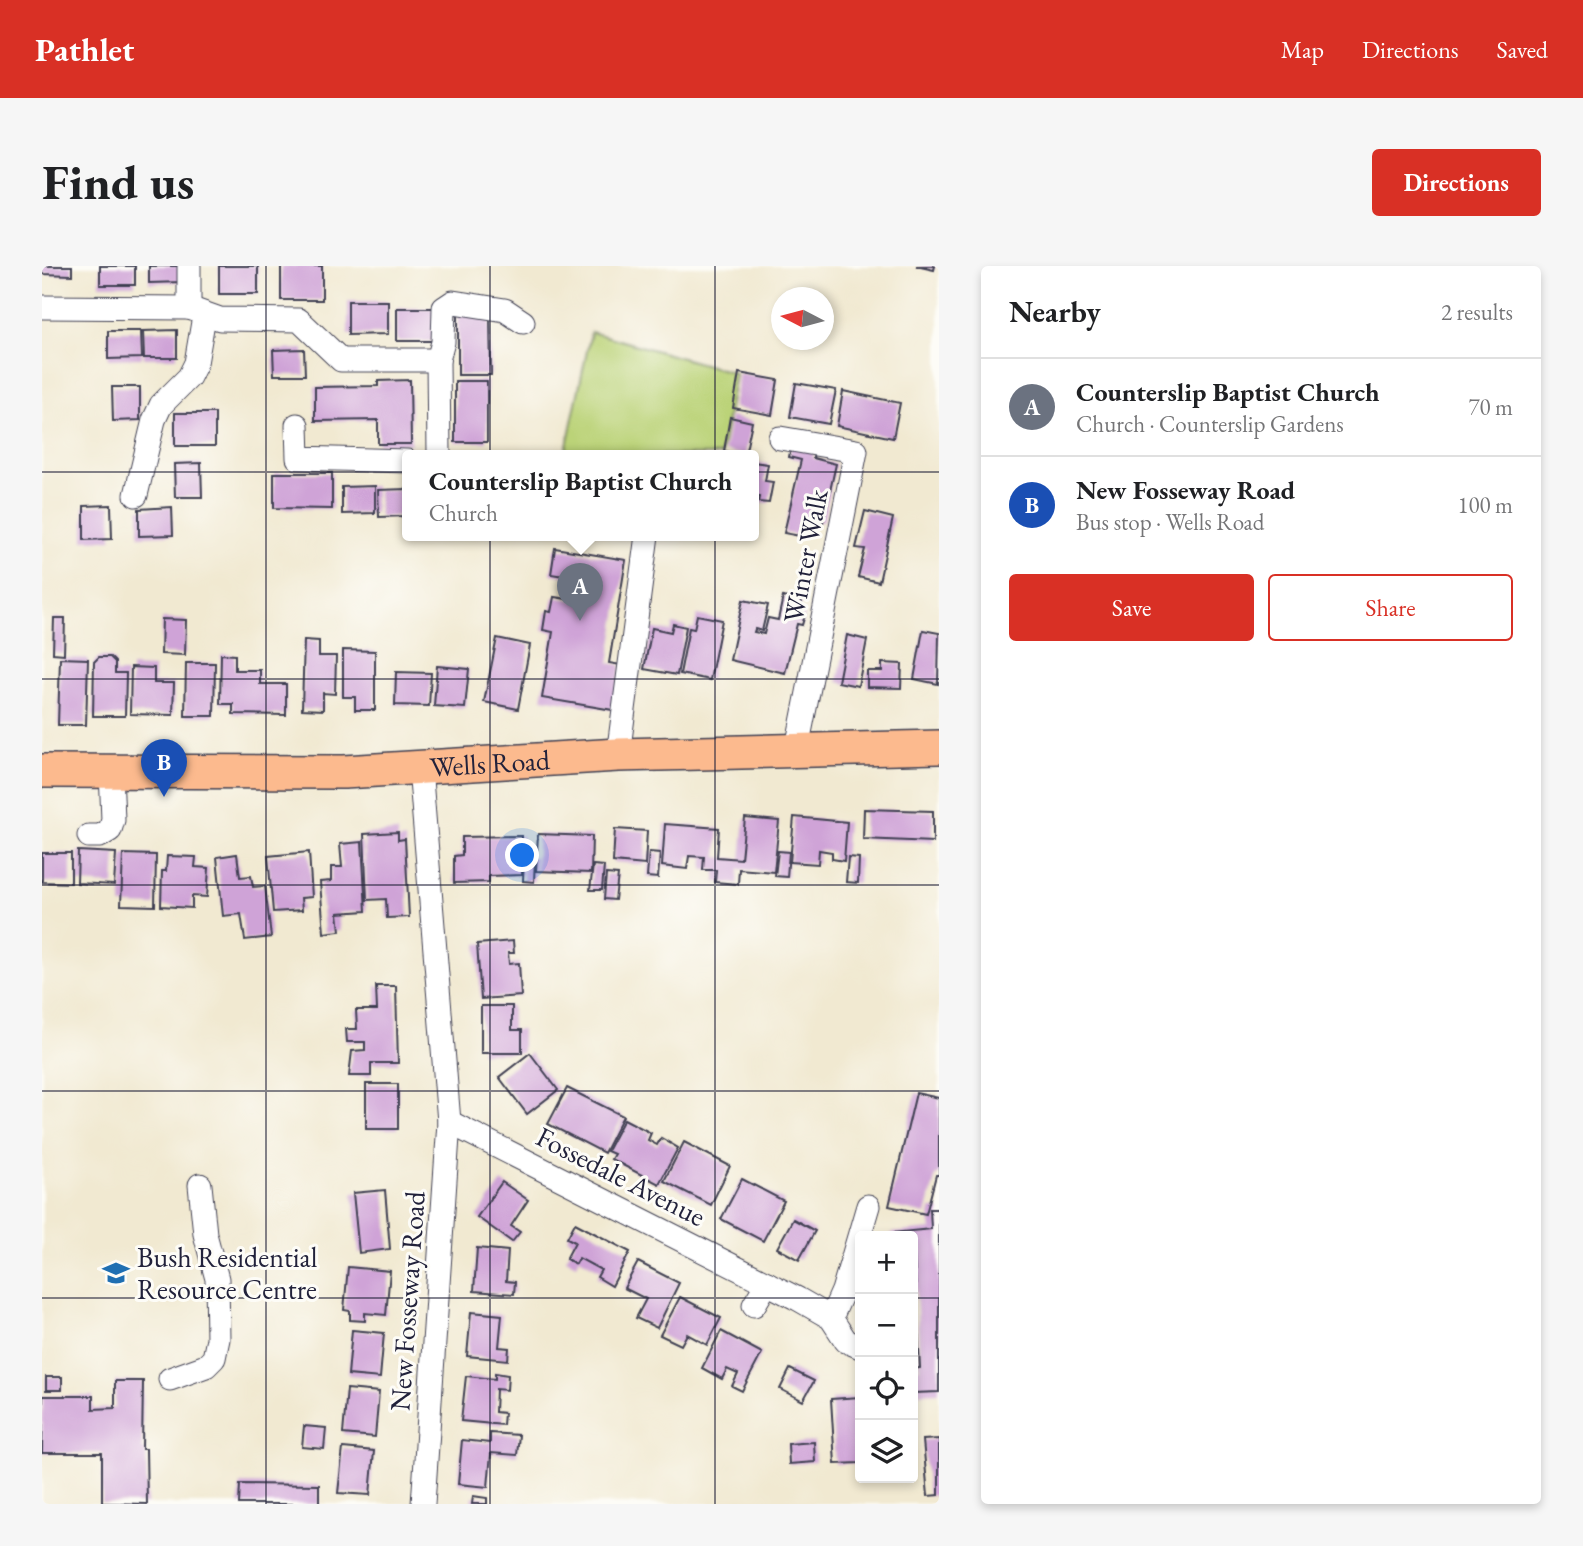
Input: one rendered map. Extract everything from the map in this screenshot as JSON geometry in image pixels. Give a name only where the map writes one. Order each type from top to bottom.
[{"type":"highway","name":"Wells Road","points":[[42,771],[257,774],[618,755],[797,748],[939,747]]},
{"type":"street","points":[[136,495],[154,420],[161,405],[189,377],[195,363],[197,312],[189,266]]},
{"type":"street","points":[[439,450],[438,360],[443,342],[444,308],[453,302],[505,310],[523,322]]},
{"type":"street","points":[[42,307],[197,312],[299,320],[341,360],[438,360]]},
{"type":"street","points":[[297,425],[298,458],[402,461]]},
{"type":"street","name":"Winter Walk","points":[[780,438],[856,451],[797,748]]},
{"type":"street","points":[[618,755],[646,541]]},
{"type":"street","name":"New Fosseway Road","points":[[420,767],[449,1122],[423,1504]]},
{"type":"street","points":[[89,836],[100,836],[110,830],[113,820],[111,772]]},
{"type":"street","name":"Fossedale Avenue","points":[[449,1122],[798,1299],[831,1318],[846,1341],[855,1345]]},
{"type":"street","points":[[170,1379],[206,1366],[214,1358],[218,1339],[218,1279],[205,1234],[200,1185]]},
{"type":"street","points":[[831,1318],[843,1291],[868,1206]]},
{"type":"street","points":[[754,1306],[767,1283]]},
{"type":"green space","points":[[591,332],[735,373],[722,450],[566,450]]},
{"type":"building","points":[[42,266],[72,266],[72,275],[42,274]]},
{"type":"building","points":[[100,266],[135,266],[135,285],[100,285]]},
{"type":"building","points":[[149,266],[183,266],[183,282],[149,283]]},
{"type":"building","points":[[219,266],[258,266],[258,294],[219,294]]},
{"type":"building","points":[[281,266],[322,266],[322,300],[281,300]]},
{"type":"building","points":[[916,266],[935,266],[934,270]]},
{"type":"building","points":[[348,301],[388,301],[388,334],[348,335]]},
{"type":"building","points":[[397,308],[437,308],[437,341],[397,341]]},
{"type":"building","points":[[458,314],[490,314],[491,375],[458,375]]},
{"type":"building","points":[[177,330],[177,358],[144,358],[143,331]]},
{"type":"building","points":[[108,331],[141,331],[142,358],[108,359]]},
{"type":"building","points":[[304,349],[305,375],[274,375],[273,350]]},
{"type":"building","points":[[739,373],[778,380],[772,415],[733,408]]},
{"type":"building","points":[[410,380],[411,444],[378,444],[378,420],[315,421],[315,387],[378,386],[378,381]]},
{"type":"building","points":[[455,381],[487,381],[487,442],[455,442]]},
{"type":"building","points":[[796,383],[836,390],[829,424],[790,417]]},
{"type":"building","points":[[112,387],[140,387],[140,420],[113,421]]},
{"type":"building","points":[[843,391],[900,403],[893,438],[837,426]]},
{"type":"building","points":[[175,413],[215,413],[215,446],[175,446]]},
{"type":"building","points":[[730,417],[752,422],[746,450],[724,450]]},
{"type":"building","points":[[792,442],[815,447],[813,458],[836,464],[823,522],[805,519],[800,536],[784,533],[801,460],[789,457]]},
{"type":"building","points":[[201,463],[202,497],[175,497],[174,464]]},
{"type":"building","points":[[759,463],[768,464],[765,481],[773,482],[769,503],[759,502]]},
{"type":"building","points":[[274,473],[332,473],[332,509],[274,508]]},
{"type":"building","points":[[375,486],[375,513],[342,514],[342,487]]},
{"type":"building","points":[[402,489],[402,516],[379,517],[378,490]]},
{"type":"building","points":[[111,505],[112,539],[84,540],[84,506]]},
{"type":"building","points":[[172,507],[173,535],[139,536],[139,509]]},
{"type":"building","points":[[865,511],[893,518],[879,582],[858,577],[865,549],[856,548]]},
{"type":"building","points":[[555,548],[626,560],[609,663],[621,665],[613,710],[542,698],[553,632],[543,630],[546,611],[551,612],[554,597],[580,601],[583,579],[551,574]]},
{"type":"building","points":[[783,597],[802,601],[799,613],[805,615],[802,625],[797,624],[785,673],[730,660],[743,600],[768,605],[762,631],[755,629],[754,632],[764,634],[768,618],[778,620]]},
{"type":"building","points":[[697,615],[722,620],[710,680],[680,674],[689,628],[694,629]]},
{"type":"building","points":[[54,618],[65,618],[64,654],[53,653]]},
{"type":"building","points":[[162,619],[186,620],[185,655],[161,654]]},
{"type":"building","points":[[673,624],[686,627],[677,675],[644,669],[652,628],[671,632]]},
{"type":"building","points":[[923,630],[939,633],[938,684],[914,679]]},
{"type":"building","points":[[847,635],[867,640],[858,686],[838,682]]},
{"type":"building","points":[[497,638],[530,645],[518,709],[484,702]]},
{"type":"building","points":[[304,640],[319,641],[319,656],[336,656],[335,694],[323,693],[323,710],[302,709]]},
{"type":"building","points":[[343,650],[375,651],[375,710],[355,710],[355,697],[343,697]]},
{"type":"building","points":[[221,654],[235,655],[235,670],[260,670],[260,684],[286,684],[286,715],[233,714],[233,704],[220,704]]},
{"type":"building","points":[[99,657],[110,657],[115,662],[115,673],[126,673],[125,716],[93,716],[94,662]]},
{"type":"building","points":[[60,658],[88,659],[86,725],[58,725]]},
{"type":"building","points":[[186,663],[215,663],[214,716],[185,716]]},
{"type":"building","points":[[882,663],[902,664],[901,688],[867,687],[867,671],[882,671]]},
{"type":"building","points":[[437,666],[469,669],[465,708],[434,706]]},
{"type":"building","points":[[131,667],[154,668],[154,683],[174,683],[173,715],[130,714]]},
{"type":"building","points":[[396,672],[431,673],[429,706],[395,705]]},
{"type":"building","points":[[864,809],[933,811],[933,842],[863,839]]},
{"type":"building","points":[[794,817],[847,822],[844,861],[832,859],[832,852],[819,850],[818,864],[790,862]]},
{"type":"building","points":[[745,818],[779,821],[774,872],[739,869],[738,884],[715,882],[716,870],[703,870],[704,857],[689,856],[687,869],[662,866],[665,824],[719,828],[717,857],[741,859]]},
{"type":"building","points":[[615,829],[647,831],[645,865],[613,862]]},
{"type":"building","points":[[398,832],[398,840],[405,839],[409,917],[387,918],[386,899],[367,900],[364,834]]},
{"type":"building","points":[[538,834],[592,836],[591,873],[536,871]]},
{"type":"building","points":[[522,836],[522,875],[489,876],[489,882],[454,883],[454,856],[462,855],[462,837]]},
{"type":"building","points":[[362,842],[366,911],[338,913],[340,931],[324,933],[320,882],[331,881],[331,867],[342,867],[340,844]]},
{"type":"building","points":[[78,851],[116,853],[114,885],[77,883]]},
{"type":"building","points":[[778,851],[789,852],[787,877],[775,876]]},
{"type":"building","points":[[309,852],[312,897],[301,898],[302,910],[273,912],[268,856]]},
{"type":"building","points":[[649,852],[660,853],[658,878],[647,877]]},
{"type":"building","points":[[42,853],[71,853],[71,883],[42,882]]},
{"type":"building","points":[[123,854],[156,855],[155,906],[121,905]]},
{"type":"building","points":[[237,854],[240,877],[251,876],[253,887],[265,886],[271,937],[245,940],[241,914],[223,916],[217,857]]},
{"type":"building","points":[[167,856],[196,857],[195,867],[209,868],[207,897],[192,896],[192,908],[161,906],[162,871],[166,871]]},
{"type":"building","points":[[524,857],[535,857],[534,882],[523,881]]},
{"type":"building","points":[[848,857],[859,858],[858,883],[846,882]]},
{"type":"building","points":[[593,865],[604,866],[602,890],[590,890]]},
{"type":"building","points":[[606,874],[618,875],[615,900],[604,899]]},
{"type":"building","points":[[513,941],[514,953],[508,953],[509,964],[519,963],[521,996],[481,999],[477,944]]},
{"type":"building","points":[[376,986],[396,986],[398,1063],[371,1063],[371,1076],[349,1076],[352,1051],[365,1050],[365,1042],[347,1042],[346,1029],[357,1029],[356,1010],[377,1010]]},
{"type":"building","points":[[481,1006],[512,1006],[512,1030],[522,1030],[522,1053],[481,1053]]},
{"type":"building","points":[[530,1053],[558,1090],[527,1114],[499,1077]]},
{"type":"building","points":[[366,1084],[398,1084],[398,1129],[366,1129]]},
{"type":"building","points":[[567,1088],[623,1116],[604,1153],[548,1124]]},
{"type":"building","points":[[916,1093],[939,1098],[939,1175],[936,1175],[926,1214],[889,1206]]},
{"type":"building","points":[[624,1119],[651,1133],[648,1140],[657,1145],[661,1138],[678,1148],[659,1184],[611,1159],[614,1154],[607,1151]]},
{"type":"building","points":[[684,1142],[730,1166],[711,1205],[664,1181]]},
{"type":"building","points":[[742,1179],[784,1201],[763,1241],[721,1219]]},
{"type":"building","points":[[502,1182],[528,1200],[511,1226],[520,1232],[512,1242],[477,1217]]},
{"type":"building","points":[[385,1190],[390,1249],[359,1253],[353,1193]]},
{"type":"building","points":[[930,1209],[939,1209],[939,1392],[918,1393],[918,1231],[911,1231],[931,1229]]},
{"type":"building","points":[[793,1219],[815,1231],[799,1260],[777,1248]]},
{"type":"building","points":[[575,1223],[630,1252],[612,1286],[597,1277],[601,1270],[579,1258],[576,1264],[566,1259],[575,1242],[567,1238]]},
{"type":"building","points":[[477,1248],[508,1251],[506,1281],[515,1282],[514,1294],[474,1291]]},
{"type":"building","points":[[638,1262],[679,1283],[657,1328],[636,1318],[646,1299],[624,1288]]},
{"type":"building","points":[[348,1267],[390,1271],[386,1315],[365,1313],[365,1321],[350,1320],[350,1311],[344,1310]]},
{"type":"building","points":[[680,1297],[721,1318],[707,1345],[687,1334],[681,1345],[660,1335]]},
{"type":"building","points":[[471,1312],[502,1315],[499,1347],[509,1348],[508,1360],[467,1356]]},
{"type":"building","points":[[352,1330],[384,1333],[380,1378],[348,1375]]},
{"type":"building","points":[[721,1331],[762,1353],[742,1391],[732,1386],[738,1374],[727,1369],[722,1379],[702,1368]]},
{"type":"building","points":[[790,1369],[814,1381],[803,1401],[780,1389]]},
{"type":"building","points":[[495,1373],[508,1375],[507,1390],[496,1389],[495,1412],[504,1413],[503,1425],[461,1421],[466,1376],[495,1379]]},
{"type":"building","points":[[46,1377],[62,1377],[62,1390],[46,1390]]},
{"type":"building","points":[[115,1381],[143,1381],[142,1449],[146,1449],[147,1504],[102,1503],[102,1453],[42,1453],[43,1396],[93,1396],[93,1409],[115,1408]]},
{"type":"building","points":[[347,1389],[379,1392],[375,1437],[343,1434]]},
{"type":"building","points":[[855,1397],[855,1463],[835,1464],[831,1399]]},
{"type":"building","points":[[304,1426],[326,1428],[324,1449],[302,1447]]},
{"type":"building","points":[[490,1433],[519,1435],[517,1455],[491,1453],[488,1487],[458,1484],[462,1440],[490,1443]]},
{"type":"building","points":[[939,1439],[939,1495],[928,1496],[923,1440]]},
{"type":"building","points":[[814,1442],[815,1462],[789,1464],[788,1444]]},
{"type":"building","points":[[343,1448],[374,1451],[370,1495],[338,1493]]},
{"type":"building","points":[[240,1484],[319,1485],[319,1504],[239,1504]]},
{"type":"building","points":[[473,1496],[487,1498],[487,1504],[472,1504]]},
{"type":"place","name":"Counterslip Baptist Church","points":[[580,621]]},
{"type":"place","name":"New Fosseway Road","points":[[164,797]]},
{"type":"place","name":"Bush Residential Resource Centre","points":[[116,1273]]}]
